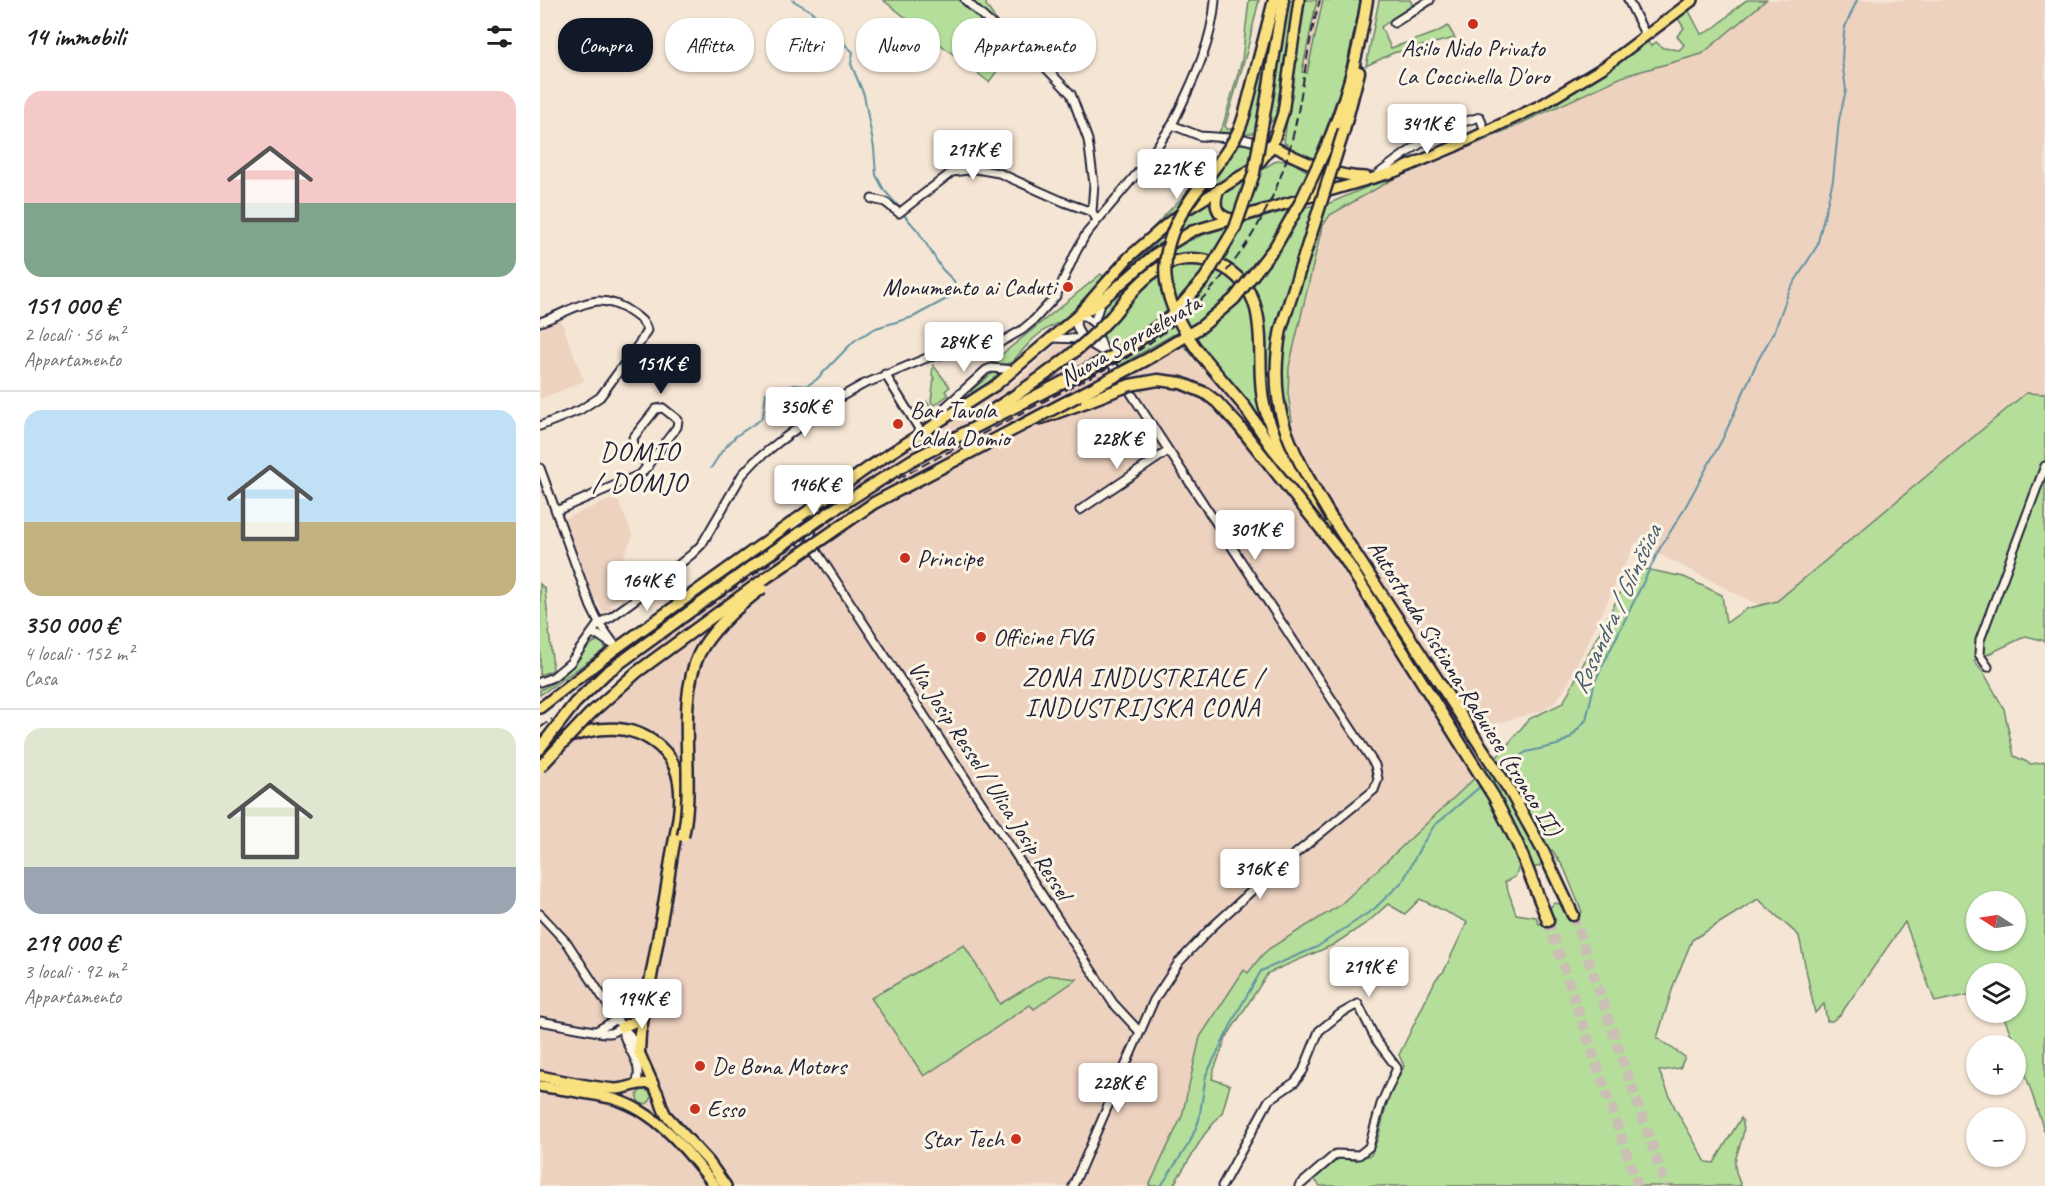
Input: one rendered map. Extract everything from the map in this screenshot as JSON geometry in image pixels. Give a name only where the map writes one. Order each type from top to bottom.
[{"type":"highway","points":[[1274,0],[1238,134],[1188,203],[1172,234],[1165,268],[1169,302],[1188,337],[1245,407],[1345,559]]},
{"type":"highway","name":"Nuova Sopraelevata","points":[[540,748],[574,704],[593,684],[625,657],[774,551],[912,460],[1127,349],[1172,316],[1205,278],[1235,228],[1254,173],[1283,0]]},
{"type":"highway","name":"Nuova Sopraelevata","points":[[540,767],[590,714],[637,672],[758,583],[874,503],[1175,344],[1219,312],[1248,282],[1275,247],[1300,203],[1334,129],[1349,82],[1368,0]]},
{"type":"highway","points":[[1332,519],[1302,468],[1287,435],[1278,406],[1275,381],[1276,354],[1281,329],[1344,130],[1361,66],[1373,0]]},
{"type":"highway","points":[[912,460],[1041,377],[1084,344],[1130,294],[1163,266],[1180,260],[1210,261],[1226,267],[1249,290],[1260,326],[1264,405],[1273,431],[1293,465],[1332,519]]},
{"type":"highway","points":[[1030,422],[1143,382],[1169,381],[1194,387],[1228,413],[1345,559]]},
{"type":"highway","points":[[679,835],[687,814],[689,787],[688,698],[693,668],[700,653],[719,628],[759,590],[874,503]]},
{"type":"highway","name":"Autostrada Sistiana-Rabuiese (tronco II)","points":[[1332,519],[1510,791],[1543,851],[1573,915]]},
{"type":"highway","name":"Autostrada Sistiana-Rabuiese (tronco II)","points":[[1345,559],[1494,797],[1526,864],[1548,921]]},
{"type":"highway","points":[[540,748],[571,736],[603,729],[622,729],[647,737],[667,754],[677,773],[680,800],[679,835],[640,1033],[639,1052]]},
{"type":"highway","points":[[619,1023],[638,1020],[645,1009]]},
{"type":"main road","points":[[540,708],[617,648],[818,502],[921,432],[996,385],[1077,315],[1112,275],[1151,237],[1186,210],[1257,166],[1272,146],[1283,113],[1299,0]]},
{"type":"main road","points":[[1077,315],[1101,301],[1155,254],[1191,231],[1375,177],[1426,159],[1543,104],[1604,67],[1693,0]]},
{"type":"main road","points":[[1272,146],[1315,166],[1346,176],[1375,177]]},
{"type":"main road","points":[[1312,196],[1318,179],[1315,166]]},
{"type":"main road","points":[[1219,189],[1215,200],[1216,209],[1223,217],[1232,219]]},
{"type":"main road","points":[[639,1052],[666,1114],[709,1162],[726,1186]]},
{"type":"main road","points":[[540,1076],[614,1089],[625,1089],[645,1083],[654,1086]]},
{"type":"main road","points":[[636,1085],[629,1099],[637,1110]]},
{"type":"main road","points":[[540,1086],[614,1100],[650,1116],[675,1139],[714,1186]]},
{"type":"main road","points":[[637,1110],[653,1109],[659,1101]]},
{"type":"street","points":[[965,0],[998,30],[1039,61],[1071,94],[1088,141],[1094,184],[1095,216]]},
{"type":"street","points":[[540,682],[553,677],[570,663],[599,623],[644,593],[702,544],[742,475],[755,461],[839,398],[862,384],[929,357],[1001,342],[1022,330],[1048,306],[1056,296],[1095,216],[1145,165],[1172,125],[1207,44],[1212,29],[1215,0]]},
{"type":"street","points":[[1394,23],[1430,0]]},
{"type":"street","points":[[1628,0],[1646,36]]},
{"type":"street","points":[[1375,177],[1400,157],[1451,126],[1480,117],[1485,132]]},
{"type":"street","points":[[1172,125],[1200,135],[1255,141],[1272,146]]},
{"type":"street","points":[[872,199],[885,202],[899,213],[952,172],[965,169],[987,169],[1095,216]]},
{"type":"street","points":[[540,322],[579,306],[607,301],[637,317],[645,324],[646,330],[641,341],[600,397],[580,410],[540,426]]},
{"type":"street","points":[[1094,323],[1101,301]]},
{"type":"street","points":[[1073,1186],[1139,1031],[1154,1000],[1179,962],[1268,876],[1374,790],[1378,779],[1375,765],[1104,352],[1094,323],[1084,315],[1077,315],[1076,325],[1082,339]]},
{"type":"street","points":[[1050,338],[1082,339],[1104,352]]},
{"type":"street","points":[[940,420],[944,408],[986,370],[999,368],[1015,370]]},
{"type":"street","points":[[885,374],[921,432]]},
{"type":"street","points":[[556,511],[636,477],[648,467],[651,459],[678,425],[678,420],[663,408],[656,409],[633,438],[634,446],[648,467]]},
{"type":"street","points":[[1080,510],[1168,451]]},
{"type":"street","points":[[1988,667],[1979,654],[1980,640],[2045,466]]},
{"type":"street","points":[[540,468],[574,563],[599,623],[617,648]]},
{"type":"street","name":"Via Josip Ressel / Ulica Josip Ressel","points":[[818,502],[811,534],[813,546],[1113,1003],[1139,1031]]},
{"type":"street","points":[[801,541],[795,534],[795,519],[806,525],[811,534]]},
{"type":"street","points":[[773,536],[801,541],[813,546]]},
{"type":"street","points":[[591,635],[606,639],[617,648]]},
{"type":"street","points":[[540,914],[568,944],[619,1023],[630,1035],[639,1052]]},
{"type":"street","points":[[1222,1186],[1269,1100],[1295,1082],[1303,1071],[1319,1031],[1340,1014],[1358,1004],[1376,1040],[1397,1068],[1381,1104],[1369,1147],[1359,1155],[1336,1154],[1299,1186]]},
{"type":"street","points":[[540,1021],[611,1033],[619,1023]]},
{"type":"street","points":[[619,1023],[638,1066],[639,1075],[636,1085]]},
{"type":"shaded area","points":[[1317,0],[1323,0],[1308,73],[1302,73]]},
{"type":"shaded area","points":[[1766,0],[2045,0],[2045,394],[2025,393],[1850,541],[1777,601],[1770,604],[1760,606],[1636,542],[1564,691],[1554,703],[1541,711],[1479,728],[1498,756],[1339,906],[1304,926],[1262,955],[1247,973],[1245,970],[1200,1037],[1182,1116],[1149,1186],[540,1186],[540,750],[647,667],[624,652],[876,469],[1016,381],[1105,301],[1134,358],[1174,334],[1292,421],[1288,393],[1289,367],[1322,226],[1330,215],[1395,178],[1485,140],[1624,76],[1702,54]]},
{"type":"shaded area","points":[[560,318],[584,381],[540,399],[540,327]]},
{"type":"shaded area","points":[[609,500],[618,501],[633,536],[620,564],[625,598],[622,602],[621,598],[611,603],[612,609],[603,613],[596,599],[590,594],[563,519]]},
{"type":"green space","points":[[883,0],[987,0],[986,5],[994,18],[952,18],[952,53],[940,44],[940,18],[906,18]]},
{"type":"green space","points":[[1249,0],[1259,0],[1225,126],[1227,129],[1234,129],[1237,123],[1271,27],[1273,27],[1263,91],[1287,0],[1294,0],[1276,115],[1258,132],[1245,134],[1219,132],[1242,60]]},
{"type":"green space","points":[[1303,0],[1317,0],[1302,72],[1307,73],[1323,0],[1361,0],[1343,81],[1320,147],[1325,150],[1339,129],[1348,131],[1339,165],[1301,153],[1284,142]]},
{"type":"green space","points":[[1379,0],[1410,0],[1413,5],[1381,27],[1391,48],[1435,33],[1448,26],[1455,38],[1393,53],[1366,66]]},
{"type":"green space","points":[[1747,0],[1766,0],[1702,54],[1624,76],[1485,140],[1395,178],[1330,215],[1322,227],[1289,367],[1288,393],[1292,421],[1260,434],[1174,334],[1119,366],[1108,350],[1098,326],[1105,301],[1162,256],[1186,242],[1208,233],[1292,209],[1330,203],[1545,107],[1646,40],[1651,46],[1656,42],[1663,48],[1679,50],[1684,45],[1677,36],[1684,28],[1677,17],[1688,9],[1701,34],[1719,24]]},
{"type":"green space","points":[[976,72],[996,72],[989,82]]},
{"type":"green space","points":[[1227,142],[1265,151],[1244,168],[1180,208],[1139,242],[1193,186]]},
{"type":"green space","points":[[1277,160],[1292,162],[1310,173],[1304,193],[1236,213],[1227,213],[1222,209],[1220,202],[1223,194]]},
{"type":"green space","points":[[1212,198],[1213,208],[1219,218],[1196,225],[1165,242],[1115,280],[1185,216]]},
{"type":"green space","points":[[1101,274],[1104,277],[1083,302],[1061,321],[1032,340],[1012,362],[1003,365],[991,363]]},
{"type":"green space","points":[[933,365],[950,387],[945,391],[948,395],[934,406],[931,401]]},
{"type":"green space","points":[[1001,372],[974,394],[971,391],[990,375]]},
{"type":"green space","points":[[2026,393],[2045,394],[2045,641],[2026,636],[1974,661],[1985,675],[2004,709],[2014,756],[2031,764],[2045,762],[2045,1133],[2026,1076],[2026,1035],[2011,1035],[2006,1023],[2026,1023],[2026,963],[1966,963],[1966,995],[1935,1002],[1905,922],[1840,1015],[1832,1021],[1827,1021],[1824,1004],[1815,1013],[1799,936],[1758,899],[1692,940],[1674,984],[1657,1038],[1685,1057],[1680,1068],[1659,1071],[1675,1108],[1706,1162],[1714,1163],[1741,1118],[1744,1128],[1735,1165],[1741,1186],[1320,1186],[1314,1179],[1338,1159],[1357,1160],[1371,1155],[1388,1100],[1404,1066],[1399,1055],[1436,979],[1444,971],[1467,922],[1420,899],[1405,914],[1388,904],[1368,922],[1333,945],[1268,973],[1226,1038],[1214,1070],[1212,1079],[1230,1085],[1222,1113],[1204,1135],[1173,1186],[1149,1186],[1182,1116],[1200,1037],[1244,970],[1248,973],[1270,948],[1339,906],[1498,756],[1529,719],[1563,703],[1628,578],[1646,569],[1684,577],[1722,595],[1726,623],[1746,609],[1777,601]],"holes":[[[1552,850],[1564,868],[1582,912],[1566,916],[1560,904],[1554,903],[1549,909],[1555,919],[1539,924],[1536,917],[1516,914],[1505,882],[1515,877],[1519,866],[1526,864],[1533,868],[1540,866],[1542,862],[1539,854]]]},
{"type":"green space","points":[[926,401],[932,408],[917,420],[912,410]]},
{"type":"green space","points":[[540,584],[545,589],[553,670],[540,675]]},
{"type":"green space","points":[[599,640],[605,646],[604,650],[540,695],[540,690],[565,674],[587,648]]},
{"type":"green space","points":[[964,945],[1000,1004],[1048,975],[1077,979],[1034,1009],[1030,1005],[924,1076],[871,998]]},
{"type":"green space","points":[[644,1090],[649,1092],[651,1097],[649,1102],[644,1104],[639,1102],[637,1097],[639,1092]]},
{"type":"waterway","points":[[792,0],[818,18]]},
{"type":"waterway","name":"Rosandra / Glinščica","points":[[1499,769],[1526,752],[1557,745],[1570,738],[1586,720],[1595,681],[1660,548],[1723,438],[1757,362],[1775,330],[1789,291],[1817,246],[1833,180],[1839,120],[1846,90],[1842,61],[1845,27],[1857,0]]},
{"type":"waterway","points":[[844,44],[853,52],[851,64],[864,95],[874,148],[876,175],[884,190],[899,207]]},
{"type":"waterway","points":[[711,468],[736,436],[760,420],[763,415],[766,393],[795,385],[806,386],[816,380],[854,341],[862,336],[876,328],[913,317],[952,296],[956,288],[954,281],[942,269],[918,231],[904,215]]},
{"type":"waterway","name":"Rosandra / Glinščica","points":[[1161,1186],[1190,1142],[1199,1120],[1206,1075],[1261,971],[1317,947],[1374,909],[1403,881],[1434,826],[1482,785]]},
{"type":"tunnel","points":[[1573,915],[1666,1186]]},
{"type":"tunnel","points":[[1548,921],[1638,1186]]},
{"type":"railway","points":[[587,693],[863,497],[1128,357],[1158,337],[1186,314],[1234,261],[1254,232],[1271,200],[1294,131],[1320,0]]},
{"type":"railway","points":[[540,728],[552,719]]},
{"type":"place","name":"Asilo Nido Privato La Coccinella D'oro","points":[[1473,24]]},
{"type":"place","name":"Monumento ai Caduti","points":[[1068,287]]},
{"type":"place","name":"Bar Tavola Calda Domio","points":[[898,424]]},
{"type":"place","name":"Principe","points":[[905,558]]},
{"type":"place","name":"Officine FVG","points":[[981,637]]},
{"type":"place","name":"De Bona Motors","points":[[700,1066]]},
{"type":"place","name":"Esso","points":[[695,1109]]},
{"type":"place","name":"Star Tech","points":[[1016,1139]]},
{"type":"district","name":"DOMIO / DOMJO","points":[[640,466]]},
{"type":"district","name":"ZONA INDUSTRIALE / INDUSTRIJSKA CONA","points":[[1143,692]]}]
